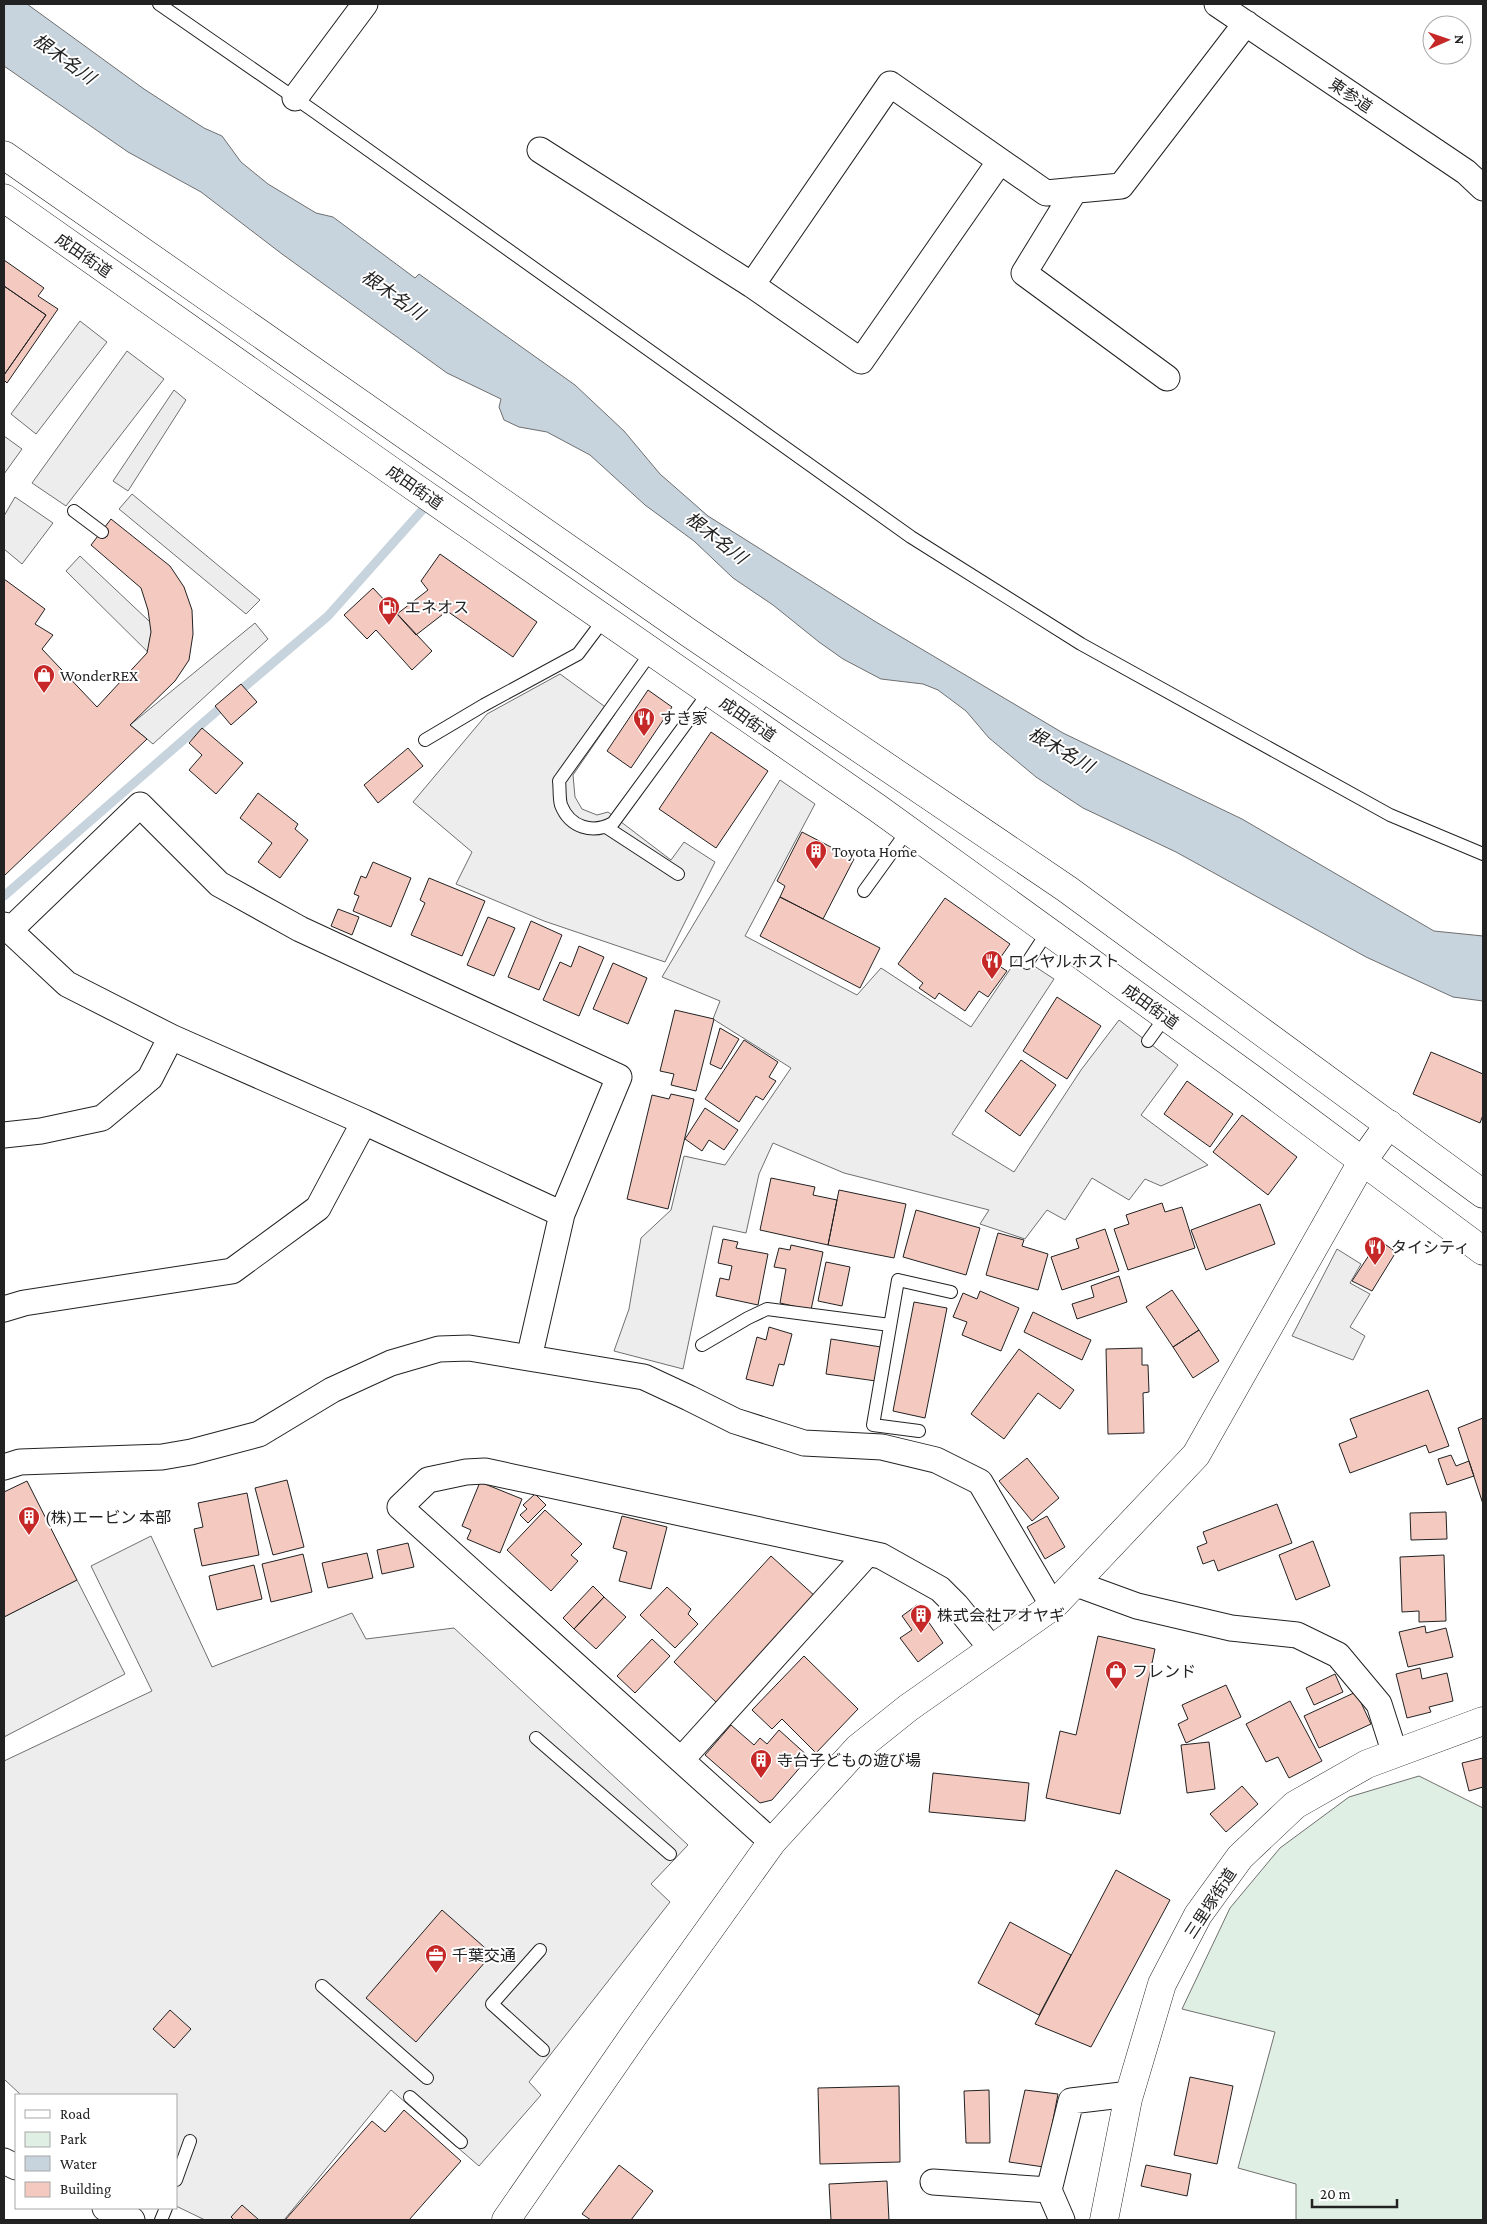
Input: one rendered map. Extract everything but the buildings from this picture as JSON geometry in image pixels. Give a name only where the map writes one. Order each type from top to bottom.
[{"type":"main road","points":[[4,155],[689,633],[1067,889],[1483,1194]]},
{"type":"main road","name":"成田街道","points":[[4,200],[908,830],[1166,1016],[1483,1251]]},
{"type":"main road","points":[[506,2220],[636,2032],[772,1842],[858,1748],[908,1708],[1052,1606],[1196,1455],[1362,1162],[1389,1124]]},
{"type":"main road","name":"三里塚街道","points":[[1104,2220],[1130,2094],[1162,1984],[1198,1915],[1240,1857],[1296,1805],[1366,1764],[1483,1721]]},
{"type":"street","points":[[295,98],[364,4]]},
{"type":"street","name":"東参道","points":[[1217,4],[1466,172],[1483,188]]},
{"type":"street","points":[[752,285],[890,84],[1046,193],[1121,186],[1246,24]]},
{"type":"street","points":[[540,150],[752,285],[861,361],[1000,161]]},
{"type":"street","points":[[1075,190],[1024,273],[1167,378]]},
{"type":"street","points":[[529,1358],[562,1214],[619,1077],[300,929],[219,884],[140,805],[7,928],[67,984],[171,1037],[364,1122],[562,1214]]},
{"type":"street","points":[[4,1135],[40,1131],[102,1118],[150,1078],[171,1037]]},
{"type":"street","points":[[4,1309],[24,1303],[232,1271],[318,1208],[364,1122]]},
{"type":"street","points":[[4,1467],[20,1462],[162,1456],[191,1452],[259,1434],[332,1390],[391,1363],[438,1349],[469,1348],[644,1377],[690,1398],[735,1422],[804,1443],[882,1447],[936,1460],[980,1482],[1052,1606]]},
{"type":"street","points":[[772,1842],[400,1507],[428,1480],[466,1472],[486,1471],[881,1556],[940,1589],[992,1648]]},
{"type":"street","points":[[681,1760],[867,1554]]},
{"type":"street","points":[[1074,1583],[1137,1606],[1212,1624],[1230,1628],[1297,1635],[1338,1655],[1379,1704],[1395,1754]]},
{"type":"street","points":[[1062,2220],[1049,2190],[1071,2101],[1130,2094]]},
{"type":"street","points":[[933,2182],[1049,2190]]},
{"type":"street","points":[[107,2209],[132,2220]]},
{"type":"lane","points":[[159,4],[295,98],[920,542],[1081,644],[1390,815],[1483,854]]},
{"type":"lane","points":[[74,511],[102,532]]},
{"type":"lane","points":[[425,740],[484,705],[578,654],[605,618]]},
{"type":"lane","points":[[652,651],[559,781],[561,804],[569,819],[585,828],[600,829],[614,823],[709,692]]},
{"type":"lane","points":[[606,827],[678,874]]},
{"type":"lane","points":[[864,891],[908,830]]},
{"type":"lane","points":[[1027,963],[1048,931]]},
{"type":"lane","points":[[1148,1042],[1166,1016]]},
{"type":"lane","points":[[920,1431],[873,1425],[898,1280],[951,1292]]},
{"type":"lane","points":[[702,1345],[767,1309],[890,1325]]},
{"type":"lane","points":[[536,1738],[670,1854]]},
{"type":"lane","points":[[540,1950],[492,2004],[543,2050]]},
{"type":"lane","points":[[322,1986],[427,2078]]},
{"type":"lane","points":[[410,2097],[461,2142]]},
{"type":"lane","points":[[178,2174],[190,2141]]},
{"type":"green space","points":[[1419,1776],[1483,1808],[1483,2220],[1296,2220],[1296,2184],[1238,2168],[1275,2032],[1182,2009],[1230,1908],[1280,1848],[1349,1797]]},
{"type":"shaded area","points":[[80,321],[107,342],[36,434],[11,414]]},
{"type":"shaded area","points":[[127,351],[164,379],[66,506],[32,483]]},
{"type":"shaded area","points":[[174,390],[186,400],[128,491],[113,481]]},
{"type":"shaded area","points":[[4,436],[22,449],[4,474]]},
{"type":"shaded area","points":[[132,494],[260,600],[246,614],[119,509]]},
{"type":"shaded area","points":[[15,497],[53,523],[22,564],[4,549],[4,516]]},
{"type":"shaded area","points":[[80,556],[184,654],[171,675],[66,571]]},
{"type":"shaded area","points":[[255,623],[268,639],[153,744],[130,725]]},
{"type":"shaded area","points":[[560,674],[615,714],[573,775],[575,797],[582,809],[597,815],[608,812],[671,860],[684,842],[715,862],[665,962],[544,921],[456,884],[472,852],[413,802],[487,714]]},
{"type":"shaded area","points":[[780,780],[815,804],[745,936],[857,995],[881,968],[971,1027],[1019,956],[1054,979],[952,1134],[1014,1172],[1081,1070],[1119,1020],[1178,1065],[1141,1115],[1208,1165],[1161,1186],[1145,1179],[1129,1200],[1092,1178],[1065,1220],[1047,1210],[1025,1239],[980,1224],[989,1210],[844,1173],[773,1143],[759,1174],[746,1233],[713,1226],[683,1369],[614,1351],[629,1309],[641,1238],[671,1210],[684,1156],[725,1165],[791,1068],[713,1019],[720,1001],[662,977]]},
{"type":"shaded area","points":[[1337,1249],[1361,1264],[1350,1283],[1370,1294],[1350,1327],[1365,1336],[1353,1360],[1292,1336]]},
{"type":"shaded area","points":[[151,1536],[212,1667],[352,1613],[366,1639],[454,1628],[688,1845],[651,1884],[670,1902],[529,2082],[541,2095],[479,2166],[391,2090],[284,2220],[205,2220],[178,2207],[178,2094],[20,2094],[4,2079],[4,1761],[152,1691],[91,1566]]},
{"type":"shaded area","points":[[77,1580],[125,1674],[4,1737],[4,1617]]},
{"type":"water","name":"根木名川","points":[[4,4],[27,4],[144,89],[204,128],[222,136],[241,162],[268,184],[316,213],[333,217],[415,278],[419,274],[575,385],[624,431],[660,474],[708,516],[876,622],[1063,733],[1242,819],[1434,931],[1483,936],[1483,1001],[1453,997],[1366,957],[1176,852],[1083,808],[1036,777],[989,738],[966,711],[938,690],[923,684],[881,679],[843,659],[773,605],[733,578],[694,541],[645,505],[590,455],[547,432],[519,427],[504,420],[499,407],[501,399],[447,373],[282,254],[201,192],[128,152],[4,66]]},
{"type":"waterway","points":[[236,694],[328,616],[425,507],[432,511]]},
{"type":"waterway","points":[[4,896],[226,703]]},
{"type":"place","name":"エネオス","points":[[389,626]]},
{"type":"place","name":"WonderREX","points":[[44,694]]},
{"type":"place","name":"すき家","points":[[644,737]]},
{"type":"place","name":"Toyota Home","points":[[816,870]]},
{"type":"place","name":"ロイヤルホスト","points":[[992,980]]},
{"type":"place","name":"タイシティ","points":[[1375,1266]]},
{"type":"place","name":"(株)エービン 本部","points":[[29,1536]]},
{"type":"place","name":"株式会社アオヤギ","points":[[921,1634]]},
{"type":"place","name":"フレンド","points":[[1116,1690]]},
{"type":"place","name":"寺台子どもの遊び場","points":[[761,1779]]},
{"type":"place","name":"千葉交通","points":[[436,1974]]}]
